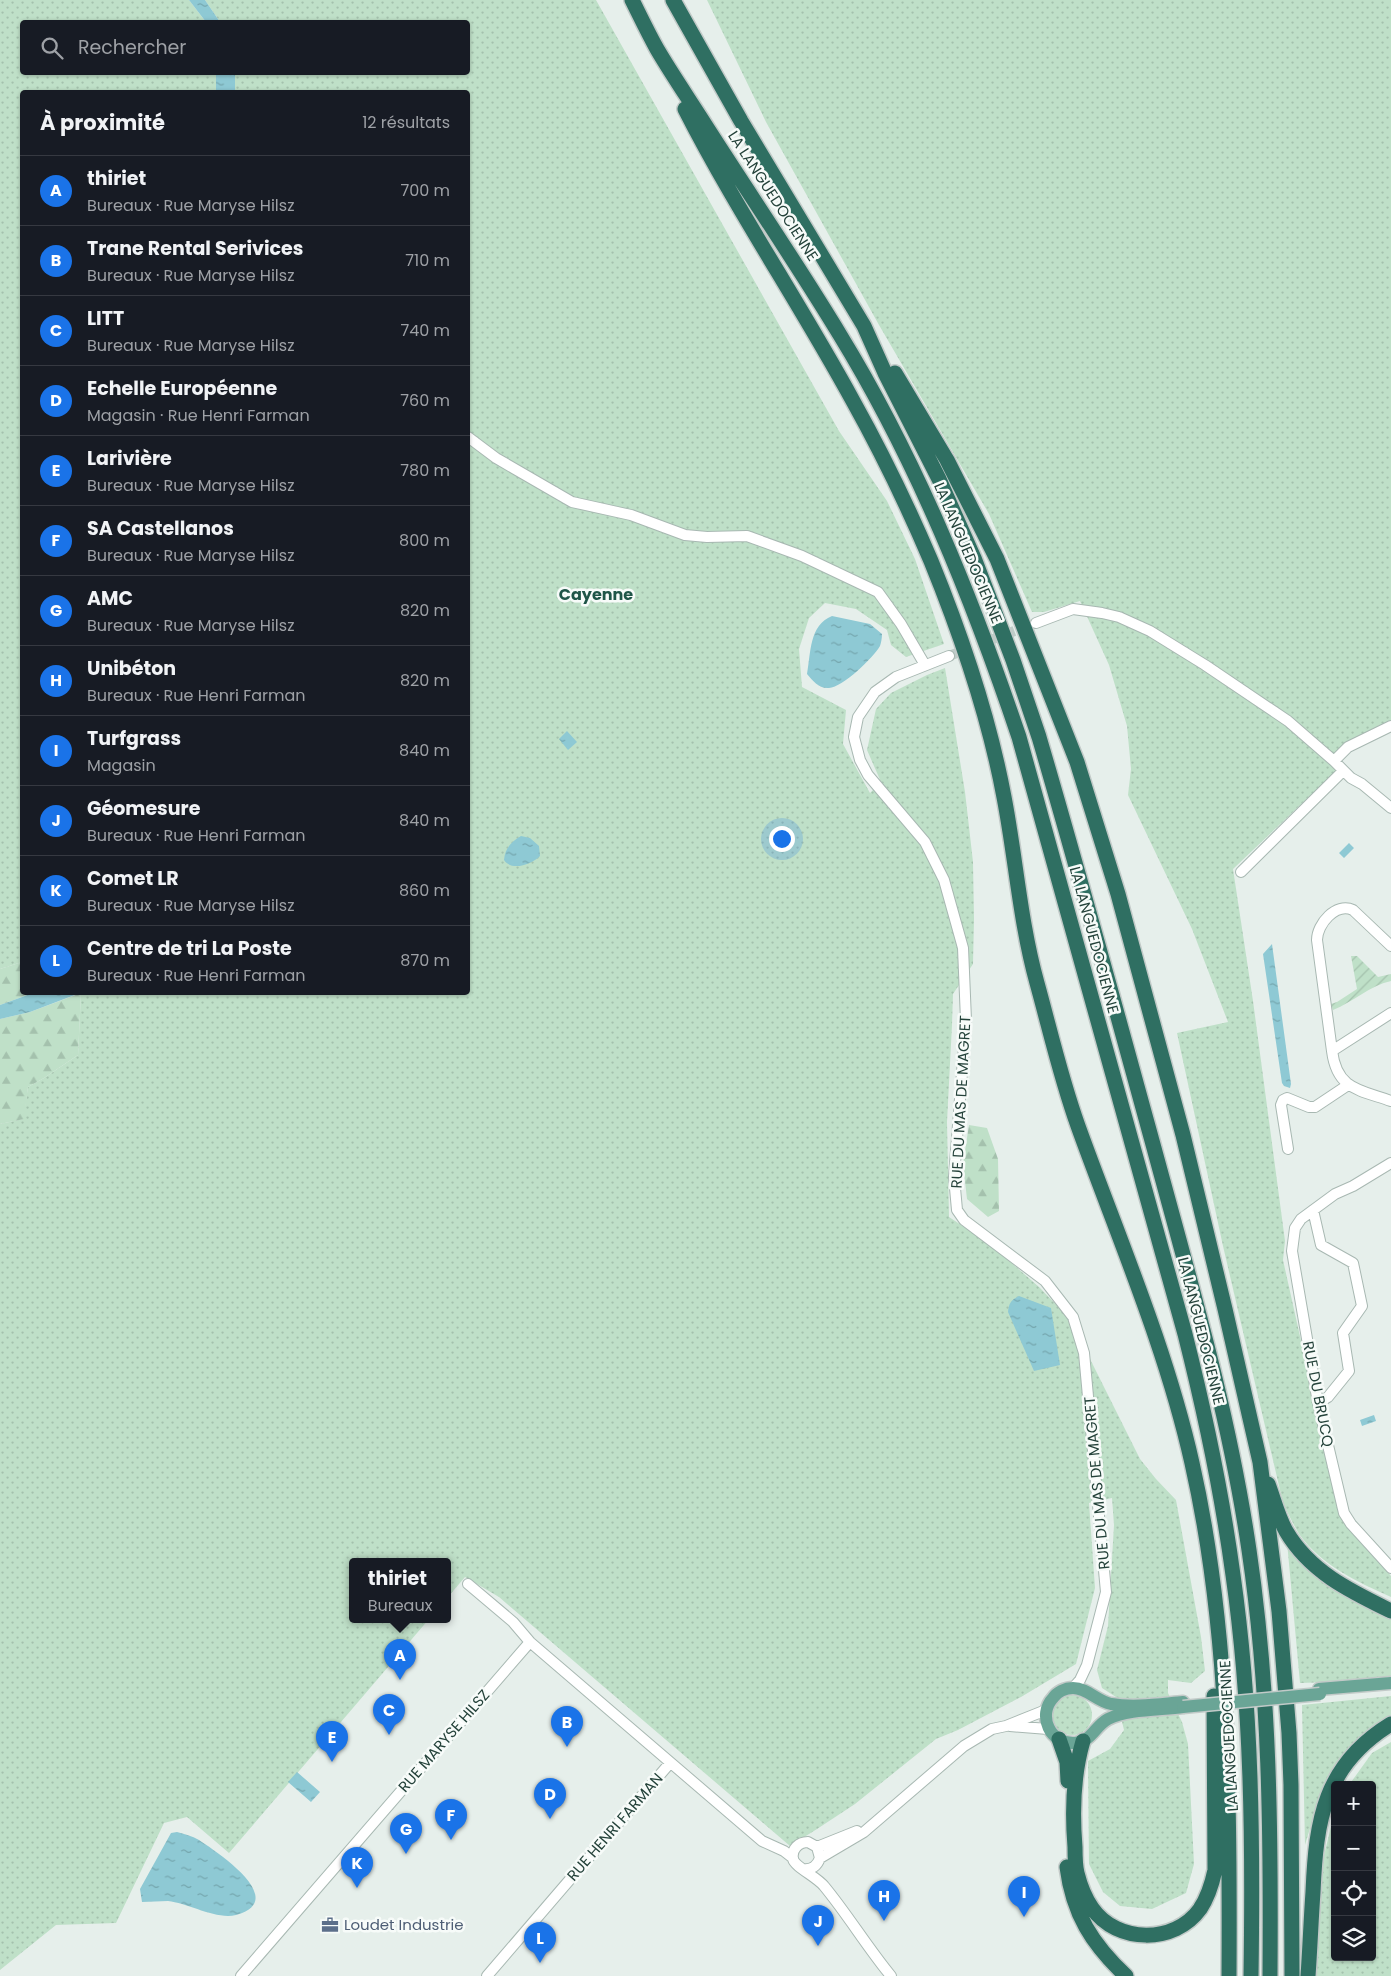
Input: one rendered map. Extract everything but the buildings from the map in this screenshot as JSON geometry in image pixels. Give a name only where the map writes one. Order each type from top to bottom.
[{"type":"highway","name":"LA LANGUEDOCIENNE","points":[[632,0],[657,49],[823,307],[892,428],[936,519],[967,591],[1019,737],[1185,1334],[1198,1384],[1218,1482],[1233,1575],[1248,1731],[1251,1976]]},
{"type":"highway","name":"LA LANGUEDOCIENNE","points":[[673,0],[741,121],[864,326],[885,373],[939,479],[999,621],[1026,696],[1058,802],[1205,1333],[1235,1468],[1250,1552],[1258,1621],[1268,1746],[1270,1976]]},
{"type":"highway","points":[[657,49],[723,181],[869,430],[912,520],[956,625],[987,722],[997,760],[1029,950],[1075,1118],[1154,1331],[1179,1410],[1196,1483],[1215,1602],[1226,1730],[1230,1828],[1229,1976]]},
{"type":"highway","points":[[864,326],[924,420],[972,508],[997,559],[1021,616],[1077,762],[1118,894],[1182,1135],[1223,1300],[1260,1462],[1280,1620],[1289,1733],[1292,1976]]},
{"type":"highway","points":[[1260,1462],[1281,1520],[1293,1541],[1306,1558],[1338,1584],[1391,1611]]},
{"type":"highway","points":[[1083,1741],[1075,1777],[1074,1837],[1076,1872],[1084,1893],[1093,1909],[1108,1924],[1119,1930],[1136,1934],[1166,1934],[1200,1910],[1210,1891],[1215,1870],[1215,1602]]},
{"type":"highway","points":[[1308,1976],[1314,1850],[1322,1812],[1332,1787],[1344,1766],[1365,1744],[1391,1724]]},
{"type":"highway","points":[[1054,1734],[1067,1768],[1067,1858],[1073,1899],[1081,1920],[1095,1942],[1126,1976]]},
{"type":"main road","points":[[1183,1705],[1110,1704],[1073,1688],[1055,1694],[1046,1710],[1046,1720],[1054,1734],[1068,1743],[1083,1741],[1108,1719],[1127,1714],[1183,1705],[1391,1683]]},
{"type":"main road","points":[[1319,1691],[1391,1688]]},
{"type":"main road","points":[[1091,1695],[1100,1711],[1098,1727]]},
{"type":"street","points":[[470,438],[496,458],[572,502],[631,514],[685,535],[707,537],[747,536],[802,556],[878,592],[901,624],[925,665]]},
{"type":"street","points":[[1036,622],[1073,610],[1119,617],[1150,631],[1179,647],[1288,721],[1343,771],[1391,808]]},
{"type":"street","name":"RUE DU MAS DE MAGRET","points":[[949,656],[896,677],[875,692],[858,717],[854,737],[860,760],[868,775],[925,842],[944,880],[963,948],[966,1020],[954,1177],[957,1210],[964,1220],[1045,1281],[1073,1317],[1084,1353],[1106,1592],[1087,1665],[1080,1680],[1073,1688]]},
{"type":"street","points":[[1334,761],[1348,747],[1391,726]]},
{"type":"street","points":[[1241,872],[1343,771]]},
{"type":"street","points":[[1391,946],[1348,907],[1334,910],[1319,929],[1317,940],[1332,1051],[1337,1073],[1348,1085],[1364,1093],[1391,1101]]},
{"type":"street","points":[[1332,1051],[1391,1013]]},
{"type":"street","points":[[1288,1149],[1281,1105],[1283,1100],[1287,1098],[1309,1107],[1315,1107],[1348,1085]]},
{"type":"street","name":"RUE DU BRUCQ","points":[[1391,1163],[1336,1194],[1313,1210],[1296,1224],[1292,1240],[1292,1251],[1318,1403],[1344,1513],[1351,1524],[1391,1568]]},
{"type":"street","points":[[1313,1210],[1320,1245],[1350,1260],[1363,1302],[1361,1310],[1343,1333],[1349,1370],[1328,1397],[1318,1403]]},
{"type":"street","points":[[468,1584],[513,1622],[530,1642],[670,1763]]},
{"type":"street","name":"RUE MARYSE HILSZ","points":[[241,1976],[530,1642]]},
{"type":"street","name":"RUE DU MAS DE MAGRET","points":[[1087,1665],[1091,1695]]},
{"type":"street","points":[[803,1869],[812,1868],[818,1862],[864,1832],[964,1746],[992,1729],[1006,1726],[1046,1710]]},
{"type":"street","points":[[1006,1726],[1054,1734]]},
{"type":"street","name":"RUE HENRI FARMAN","points":[[487,1976],[670,1763],[762,1841],[784,1851],[793,1858]]},
{"type":"street","points":[[817,1847],[874,1824]]},
{"type":"street","name":"RUE HENRI FARMAN","points":[[756,1835],[775,1842],[796,1846]]},
{"type":"street","points":[[817,1847],[808,1842],[796,1846],[793,1858],[796,1864],[824,1885],[891,1976]]},
{"type":"street","points":[[817,1847],[818,1862],[824,1885]]},
{"type":"green space","points":[[0,0],[189,0],[204,20],[20,20],[20,75],[216,75],[216,90],[20,90],[20,963],[0,969]]},
{"type":"green space","points":[[205,0],[596,0],[839,431],[887,501],[915,559],[944,644],[906,657],[891,645],[887,630],[856,609],[825,603],[809,618],[799,649],[802,687],[846,710],[843,744],[870,793],[881,782],[867,750],[876,709],[891,693],[945,668],[965,792],[973,862],[974,919],[973,964],[953,994],[947,1122],[949,1217],[996,1248],[1039,1287],[1070,1319],[1140,1459],[1176,1500],[1201,1637],[1205,1671],[1191,1683],[1168,1680],[1168,1693],[1182,1722],[1188,1744],[1194,1864],[1186,1893],[1152,1909],[1120,1906],[1103,1892],[1089,1864],[1088,1761],[1110,1749],[1124,1730],[1116,1697],[1102,1688],[1097,1670],[1108,1626],[1114,1525],[1112,1498],[1089,1503],[1095,1588],[1076,1664],[1021,1697],[958,1730],[936,1739],[855,1804],[790,1846],[499,1597],[465,1577],[451,1593],[451,1558],[349,1558],[349,1623],[426,1623],[229,1853],[187,1817],[164,1823],[116,1923],[56,1925],[0,1970],[0,1124],[23,1119],[28,1087],[78,1055],[81,995],[470,995],[470,90],[235,90],[235,75],[470,75],[470,20],[219,20]]},
{"type":"green space","points":[[707,0],[1391,0],[1391,724],[1342,748],[1336,771],[1233,869],[1253,1001],[1285,1241],[1283,1260],[1332,1480],[1343,1519],[1391,1576],[1391,1597],[1340,1572],[1318,1555],[1299,1534],[1283,1503],[1223,1246],[1177,1033],[1228,1022],[1192,929],[1128,795],[1131,769],[1127,726],[1109,665],[1080,601],[1044,612],[1032,612],[989,514],[879,325],[766,122]]},
{"type":"green space","points":[[1351,956],[1357,956],[1378,977],[1391,974],[1391,981],[1368,990],[1333,1010],[1331,1004],[1357,989]]},
{"type":"green space","points":[[20,963],[20,995],[28,995],[0,1005],[0,969]]},
{"type":"green space","points":[[76,995],[81,995],[78,1055],[28,1087],[24,1119],[0,1124],[0,1019],[30,1012]]},
{"type":"green space","points":[[969,1125],[987,1128],[998,1159],[999,1211],[988,1217],[967,1199],[963,1164]]},
{"type":"green space","points":[[1287,1542],[1391,1615],[1391,1680],[1300,1683]]},
{"type":"green space","points":[[1076,1695],[1083,1698],[1089,1704],[1092,1715],[1091,1723],[1083,1732],[1076,1735],[1068,1735],[1061,1732],[1053,1723],[1052,1711],[1055,1704],[1064,1696]]},
{"type":"green space","points":[[1391,1696],[1391,1715],[1372,1727],[1357,1741],[1334,1771],[1325,1787],[1305,1845],[1302,1705]]},
{"type":"green space","points":[[1391,1742],[1391,1976],[1311,1976],[1317,1883],[1331,1827],[1331,1961],[1376,1961],[1376,1781],[1352,1781],[1372,1753]]},
{"type":"water","points":[[189,0],[205,0],[219,20],[204,20]]},
{"type":"water","points":[[216,75],[235,75],[235,90],[216,90]]},
{"type":"water","points":[[832,616],[870,624],[882,634],[882,637],[880,646],[857,671],[842,683],[825,688],[816,684],[807,674],[812,640],[815,633],[824,620]]},
{"type":"water","points":[[567,731],[577,742],[568,750],[559,739]]},
{"type":"water","points":[[521,836],[530,838],[539,846],[540,856],[522,866],[512,866],[504,860],[506,852],[511,843]]},
{"type":"water","points":[[1349,843],[1354,848],[1344,858],[1339,853]]},
{"type":"water","points":[[1272,944],[1290,1088],[1282,1083],[1263,954]]},
{"type":"water","points":[[28,995],[75,995],[30,1012],[0,1019],[0,1005]]},
{"type":"water","points":[[1019,1296],[1051,1308],[1060,1365],[1034,1371],[1008,1312],[1011,1302]]},
{"type":"water","points":[[1374,1415],[1376,1421],[1362,1426],[1360,1420]]},
{"type":"water","points":[[297,1772],[320,1792],[311,1802],[288,1782]]},
{"type":"water","points":[[177,1832],[199,1840],[233,1865],[244,1876],[253,1888],[256,1899],[251,1908],[236,1915],[228,1916],[211,1913],[176,1902],[142,1902],[140,1889],[171,1833]]},
{"type":"tunnel","points":[[949,656],[1030,625]]},
{"type":"place","name":"thiriet","points":[[400,1680]]},
{"type":"place","name":"LITT","points":[[389,1735]]},
{"type":"place","name":"Trane Rental Serivices","points":[[567,1747]]},
{"type":"place","name":"Larivière","points":[[332,1762]]},
{"type":"place","name":"Echelle Européenne","points":[[550,1819]]},
{"type":"place","name":"SA Castellanos","points":[[451,1840]]},
{"type":"place","name":"AMC","points":[[406,1854]]},
{"type":"place","name":"Comet LR","points":[[357,1888]]},
{"type":"place","name":"Turfgrass","points":[[1024,1917]]},
{"type":"place","name":"Unibéton","points":[[884,1921]]},
{"type":"place","name":"Loudet Industrie","points":[[330,1925]]},
{"type":"place","name":"Géomesure","points":[[818,1946]]},
{"type":"place","name":"Centre de tri La Poste","points":[[540,1963]]},
{"type":"district","name":"Cayenne","points":[[596,594]]}]
